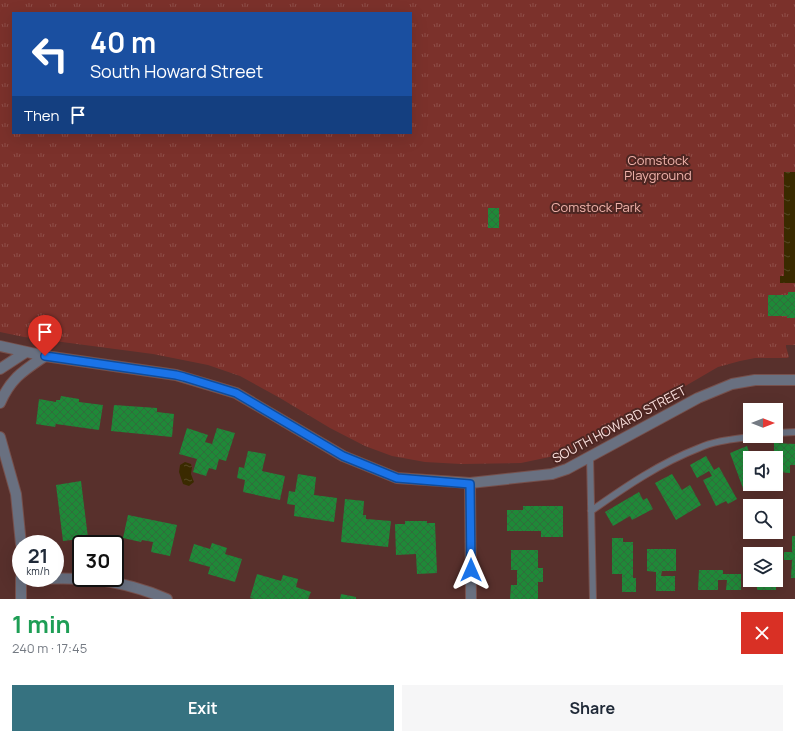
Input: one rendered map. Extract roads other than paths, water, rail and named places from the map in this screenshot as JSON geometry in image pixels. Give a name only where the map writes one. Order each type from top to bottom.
[{"type":"street","name":"SOUTH HOWARD STREET","points":[[0,346],[45,356],[184,377],[236,393],[343,456],[397,478],[470,484],[552,474],[567,469],[698,398],[732,384],[755,380],[795,380]]},
{"type":"street","points":[[0,369],[26,352]]},
{"type":"street","points":[[0,403],[12,380],[26,368],[45,356]]},
{"type":"street","points":[[0,437],[16,494],[20,535]]},
{"type":"street","points":[[470,484],[471,599]]},
{"type":"street","points":[[64,579],[100,580],[167,599]]},
{"type":"street","points":[[21,587],[21,599]]},
{"type":"lane","points":[[783,433],[795,432]]},
{"type":"lane","points":[[591,511],[668,462],[700,447],[743,438]]},
{"type":"lane","points":[[590,456],[593,599]]},
{"type":"water","points":[[784,172],[795,172],[795,283],[780,283],[780,276],[784,276]]},
{"type":"water","points":[[185,462],[191,464],[192,467],[191,474],[194,482],[189,486],[183,484],[179,472],[180,465]]},
{"type":"park label","name":"Comstock Playground","points":[[658,168]]},
{"type":"park label","name":"Comstock Park","points":[[596,207]]}]
